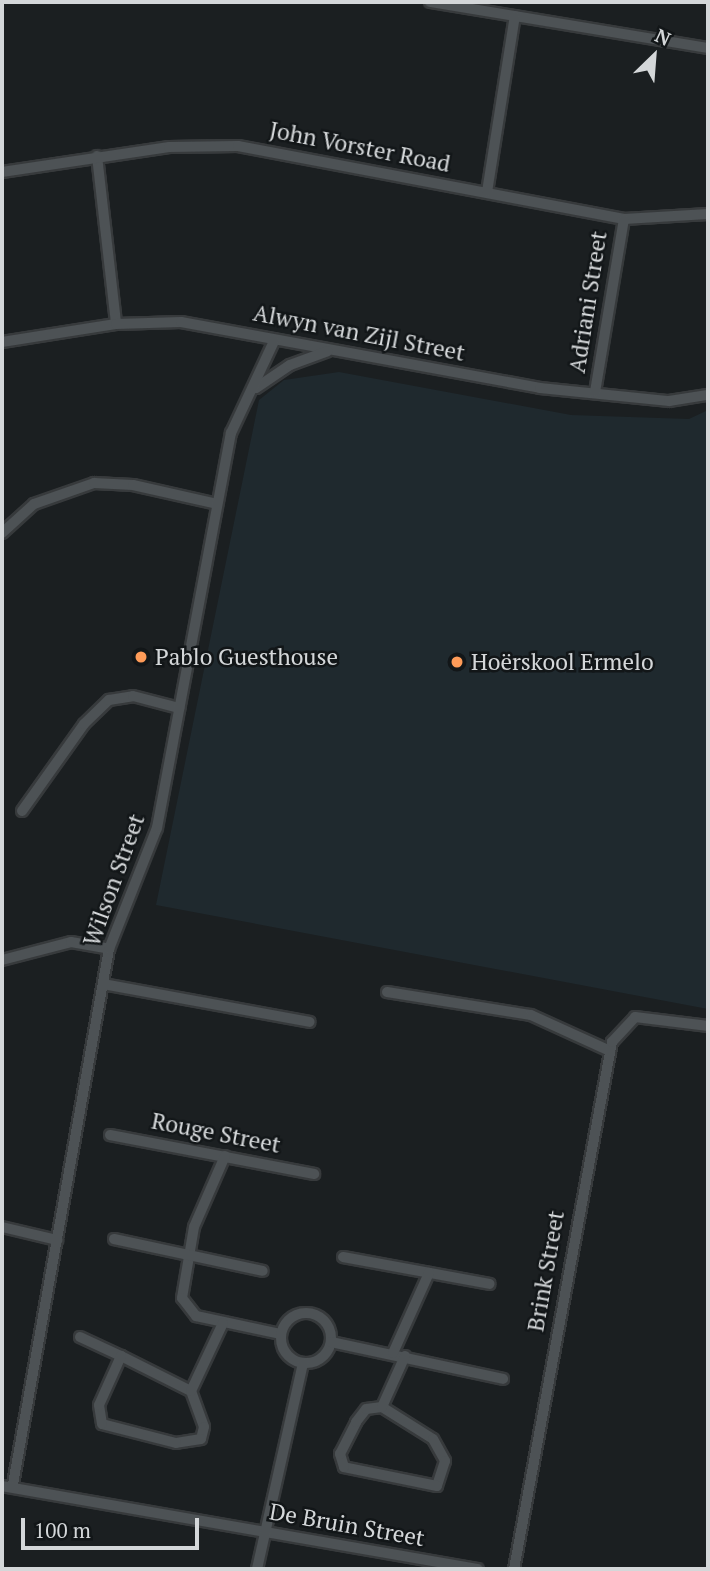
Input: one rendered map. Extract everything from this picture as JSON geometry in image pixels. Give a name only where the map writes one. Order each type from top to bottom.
[{"type":"street","points":[[430,2],[708,48]]},
{"type":"street","points":[[487,192],[515,16]]},
{"type":"street","name":"John Vorster Road","points":[[2,172],[97,156],[238,146],[624,219],[708,214]]},
{"type":"street","points":[[97,156],[116,324]]},
{"type":"street","name":"Adriani Street","points":[[595,392],[624,219]]},
{"type":"street","name":"Alwyn van Zijl Street","points":[[2,342],[116,324],[181,322],[328,351],[595,392],[668,401],[708,395]]},
{"type":"street","name":"Wilson Street","points":[[7,1485],[57,1240],[109,949],[153,845],[231,433],[256,388],[274,341]]},
{"type":"street","points":[[256,388],[290,365],[328,351]]},
{"type":"street","points":[[2,533],[34,504],[94,483],[133,485],[218,504]]},
{"type":"street","points":[[22,811],[84,724],[110,700],[133,696],[179,708]]},
{"type":"street","points":[[2,960],[71,942],[109,949]]},
{"type":"street","points":[[103,984],[310,1022]]},
{"type":"street","points":[[387,992],[531,1015],[610,1051]]},
{"type":"street","name":"Brink Street","points":[[514,1569],[610,1051],[629,1019],[662,1019],[708,1027]]},
{"type":"street","name":"Rouge Street","points":[[110,1135],[314,1174]]},
{"type":"street","points":[[225,1156],[187,1254],[182,1298],[187,1310],[223,1323],[281,1334]]},
{"type":"street","points":[[2,1227],[57,1240]]},
{"type":"street","points":[[114,1240],[263,1271]]},
{"type":"street","points":[[343,1257],[490,1284]]},
{"type":"street","points":[[393,1353],[429,1273]]},
{"type":"street","points":[[312,1314],[326,1323],[331,1342],[319,1359],[303,1363],[285,1350],[281,1334],[290,1319],[312,1314]]},
{"type":"street","points":[[191,1391],[223,1323]]},
{"type":"street","points":[[80,1337],[121,1356],[191,1391],[204,1427],[196,1442],[110,1428],[99,1420],[98,1409],[121,1356]]},
{"type":"street","points":[[331,1342],[393,1353],[503,1379]]},
{"type":"street","points":[[382,1407],[405,1356]]},
{"type":"street","points":[[257,1569],[303,1363]]},
{"type":"street","points":[[382,1407],[433,1438],[445,1461],[437,1486],[344,1467],[340,1454],[356,1422],[366,1409],[382,1407]]},
{"type":"street","name":"De Bruin Street","points":[[7,1485],[477,1569]]},
{"type":"shaded area","name":"Hoërskool Ermelo","points":[[339,372],[571,415],[689,419],[708,410],[708,1009],[156,905],[259,400],[284,380]]},
{"type":"place","name":"Pablo Guesthouse","points":[[141,657]]},
{"type":"place","name":"Hoërskool Ermelo","points":[[457,662]]}]
